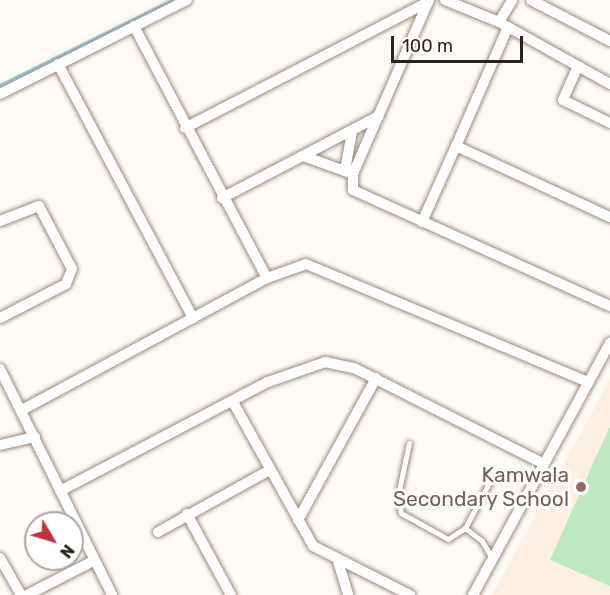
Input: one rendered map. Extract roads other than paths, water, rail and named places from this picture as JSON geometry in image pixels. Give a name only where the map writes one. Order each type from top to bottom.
[{"type":"street","points":[[0,94],[187,0]]},
{"type":"street","points":[[445,0],[504,25],[610,84]]},
{"type":"street","points":[[422,222],[456,146],[512,0]]},
{"type":"street","points":[[531,0],[610,41]]},
{"type":"street","points":[[185,128],[429,1]]},
{"type":"street","points":[[349,173],[379,116],[429,1]]},
{"type":"street","points":[[134,26],[185,128],[267,278]]},
{"type":"street","points":[[58,64],[193,318]]},
{"type":"street","points":[[578,66],[563,100],[610,123]]},
{"type":"street","points":[[222,198],[306,158],[379,116]]},
{"type":"street","points":[[352,132],[349,173],[357,193],[610,306]]},
{"type":"street","points":[[456,146],[610,217]]},
{"type":"street","points":[[306,158],[349,173]]},
{"type":"street","points":[[0,221],[39,206],[72,269],[56,290],[0,318]]},
{"type":"street","points":[[22,410],[267,278],[306,264],[588,382]]},
{"type":"street","points":[[473,595],[610,343]]},
{"type":"street","points":[[60,491],[307,365],[338,362],[376,378],[544,464]]},
{"type":"street","points":[[0,369],[112,595]]},
{"type":"street","points":[[298,520],[376,378]]},
{"type":"street","points":[[233,402],[313,546],[337,558],[355,562],[410,595]]},
{"type":"street","points":[[0,445],[35,437]]},
{"type":"street","points":[[158,532],[270,470]]},
{"type":"street","points":[[187,514],[231,595]]},
{"type":"street","points":[[0,558],[21,595]]},
{"type":"street","points":[[337,558],[348,595]]},
{"type":"street","points":[[27,595],[95,560]]},
{"type":"lane","points":[[409,443],[398,495],[401,513],[448,539],[465,528],[491,479]]},
{"type":"lane","points":[[465,528],[482,541],[493,559]]},
{"type":"waterway","points":[[0,85],[172,0]]},
{"type":"place","name":"Kamwala Secondary School","points":[[581,487]]}]
